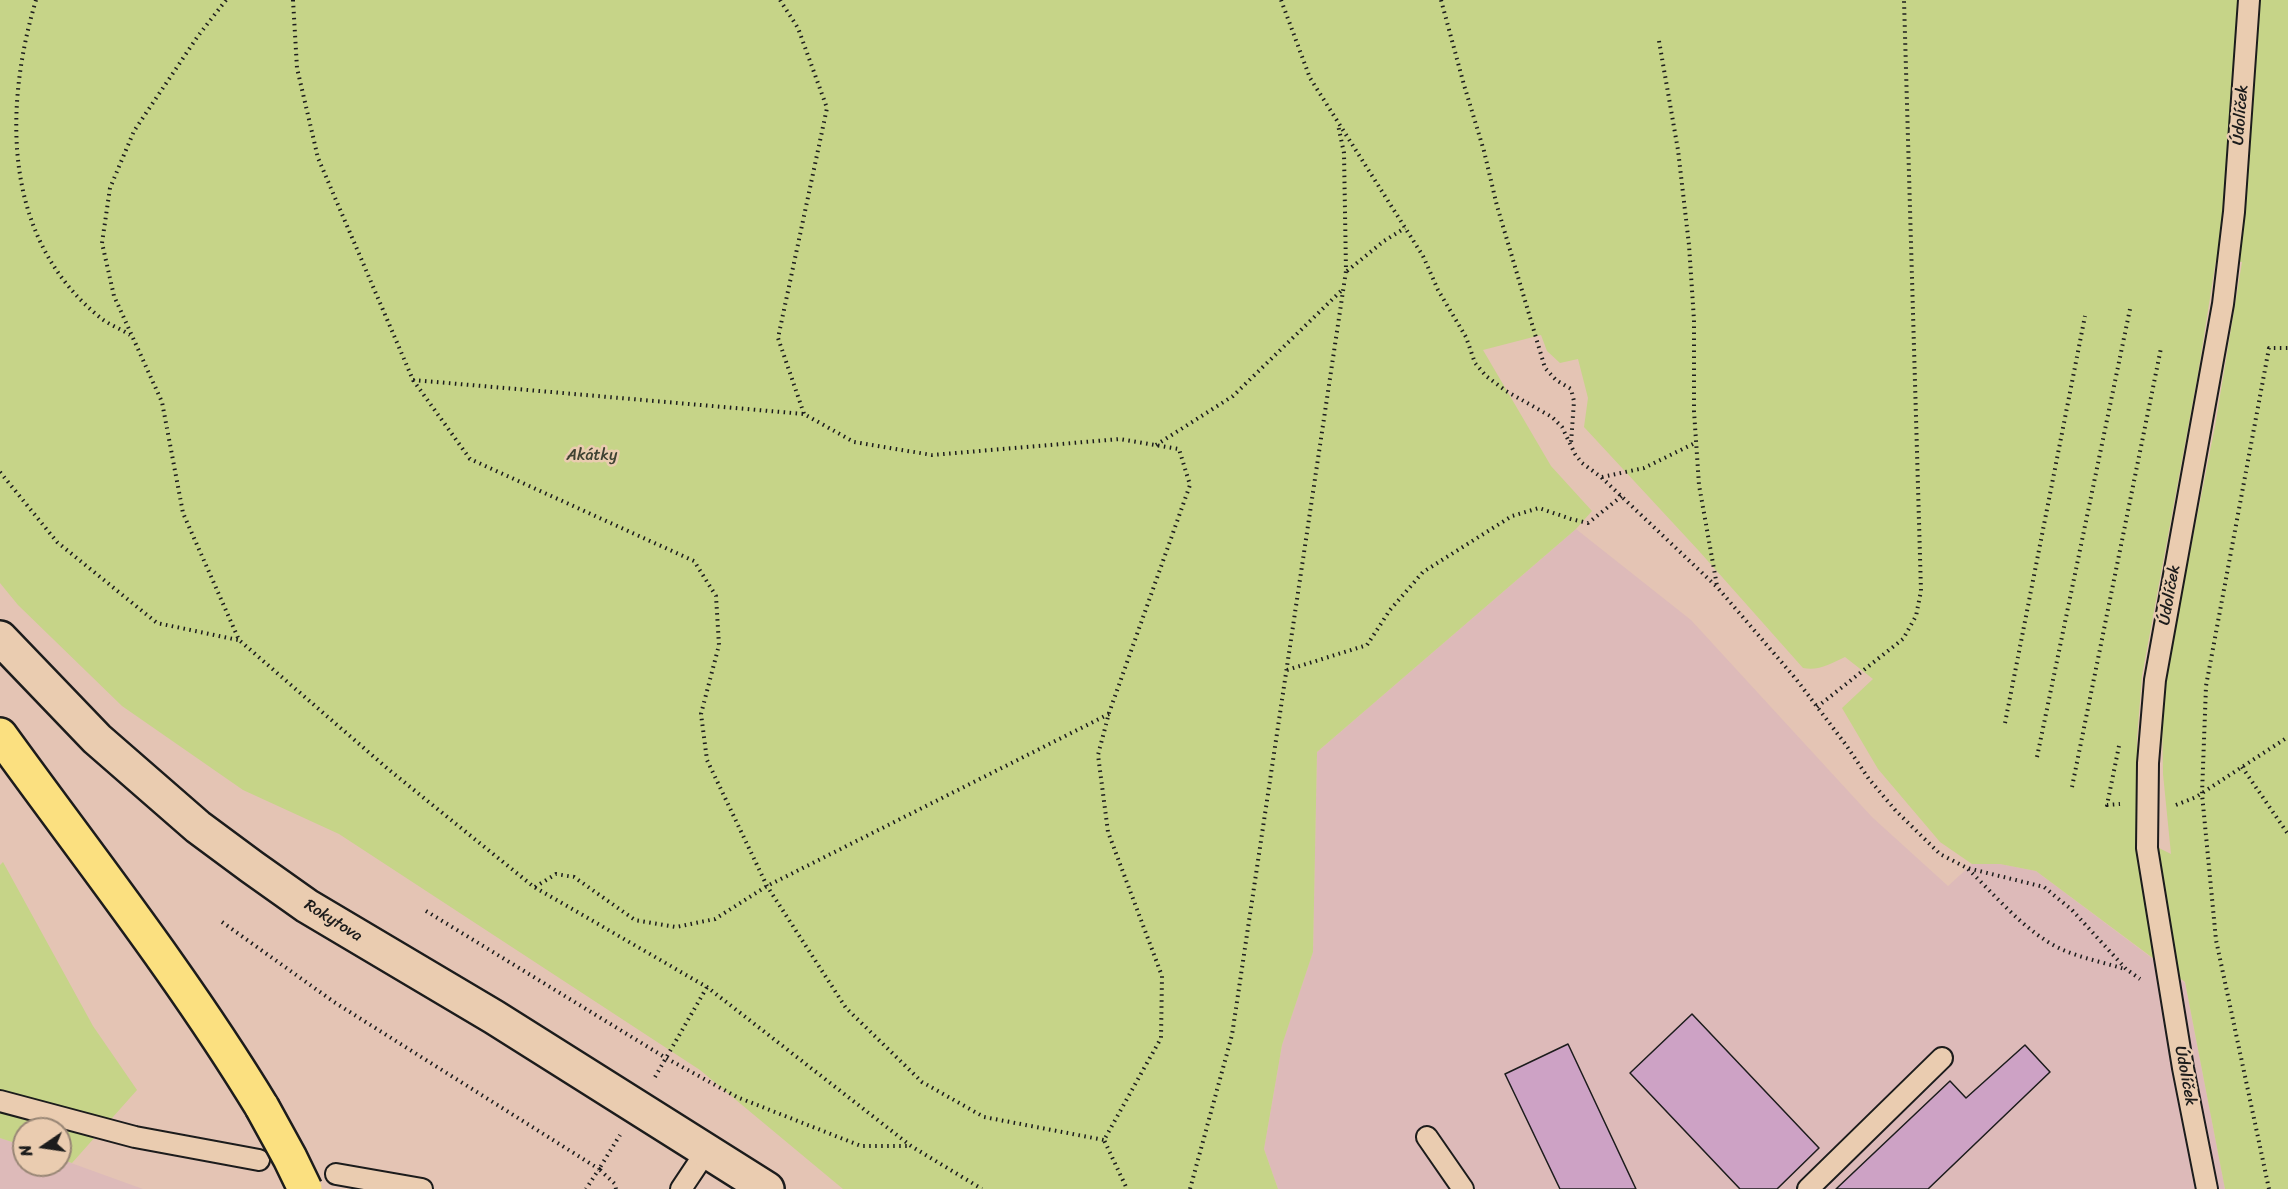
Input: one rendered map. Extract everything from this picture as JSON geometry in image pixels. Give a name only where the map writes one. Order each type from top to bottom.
[{"type":"highway","points":[[0,735],[178,977],[225,1046],[262,1107],[305,1189]]},
{"type":"main road","name":"Rokytova","points":[[0,638],[105,747],[198,826],[252,867],[315,911],[494,1017],[767,1189]]},
{"type":"lane","name":"Údolíček","points":[[2207,1189],[2183,1068],[2147,848],[2148,763],[2155,680],[2223,304],[2234,212],[2249,0]]},
{"type":"lane","points":[[1808,1189],[1942,1058]]},
{"type":"lane","points":[[0,1101],[135,1137],[259,1160]]},
{"type":"lane","points":[[1427,1137],[1463,1189]]},
{"type":"lane","points":[[681,1189],[707,1150]]},
{"type":"lane","points":[[336,1174],[422,1189]]},
{"type":"path","points":[[36,0],[27,31],[18,81],[16,130],[18,168],[30,218],[51,260],[68,286],[103,319],[130,335]]},
{"type":"path","points":[[226,0],[198,36],[134,130],[110,188],[102,243],[114,296],[162,402],[183,513],[239,640],[388,769],[534,887],[707,987],[910,1146],[982,1189]]},
{"type":"path","points":[[293,0],[297,68],[318,158],[413,380],[470,459],[694,561],[716,596],[719,645],[701,714],[707,760],[767,886],[846,1008],[922,1082],[984,1117],[1104,1140]]},
{"type":"path","points":[[780,0],[798,28],[826,108],[778,338],[804,414]]},
{"type":"path","points":[[1281,0],[1310,78],[1423,256],[1438,290],[1466,337],[1475,363],[1486,376],[1552,417],[1562,427],[1582,463],[1622,496],[1717,587],[1817,707],[1896,812],[1940,854],[1967,868],[2044,887],[2072,910],[2126,969],[2171,998]]},
{"type":"path","points":[[1441,0],[1484,151],[1497,206],[1545,368],[1556,380],[1571,389],[1574,401],[1571,443]]},
{"type":"path","points":[[1817,707],[1903,639],[1916,616],[1921,591],[1904,0]]},
{"type":"path","points":[[1659,41],[1678,150],[1689,245],[1694,320],[1694,411],[1699,485],[1717,587]]},
{"type":"path","points":[[1190,1189],[1232,1035],[1344,288],[1346,271],[1344,153],[1338,122]]},
{"type":"path","points":[[1346,271],[1384,241],[1405,228]]},
{"type":"path","points":[[1155,445],[1233,396],[1344,288]]},
{"type":"path","points":[[2037,758],[2130,309]]},
{"type":"path","points":[[2004,723],[2085,316]]},
{"type":"path","points":[[2072,787],[2161,348]]},
{"type":"path","points":[[2269,1189],[2216,940],[2202,794],[2206,686],[2270,348],[2288,348]]},
{"type":"path","points":[[413,380],[804,414],[854,442],[932,455],[1120,439],[1179,449],[1191,485],[1109,713],[1098,755],[1108,832],[1162,976],[1161,1038],[1104,1140]]},
{"type":"path","points":[[1601,477],[1644,468],[1696,442]]},
{"type":"path","points":[[0,472],[57,542],[157,623],[239,640]]},
{"type":"path","points":[[1287,670],[1367,645],[1390,610],[1423,572],[1512,516],[1539,508],[1588,523],[1622,496]]},
{"type":"path","points":[[534,887],[556,874],[574,877],[635,921],[676,927],[715,919],[767,886],[1109,713]]},
{"type":"path","points":[[2147,816],[2202,794],[2288,737]]},
{"type":"path","points":[[2242,767],[2288,834]]},
{"type":"path","points":[[1967,868],[2021,921],[2046,940],[2064,950],[2126,969]]},
{"type":"path","points":[[426,911],[666,1058],[737,1097],[861,1146],[910,1146]]},
{"type":"path","points":[[222,922],[334,1002],[599,1169],[615,1184],[616,1189]]},
{"type":"path","points":[[666,1058],[707,987]]},
{"type":"path","points":[[1104,1140],[1127,1189]]},
{"type":"path","points":[[586,1189],[599,1169]]},
{"type":"shaded area","points":[[1576,529],[1691,620],[1872,817],[1948,886],[1972,864],[2000,864],[2036,871],[2185,983],[2225,1189],[1278,1189],[1264,1149],[1282,1045],[1313,952],[1317,752]]},
{"type":"shaded area","points":[[0,1138],[12,1142],[12,1177],[72,1177],[72,1163],[143,1189],[0,1189]]},
{"type":"green space","name":"Akátky","points":[[0,0],[2288,0],[2288,1189],[2225,1189],[2185,982],[2036,871],[2000,864],[1972,864],[1940,842],[1878,769],[1842,708],[1873,679],[1845,657],[1819,668],[1803,668],[1584,427],[1588,398],[1578,359],[1560,363],[1547,351],[1541,335],[1483,350],[1551,466],[1592,511],[1576,529],[1317,752],[1313,952],[1282,1045],[1264,1149],[1278,1189],[843,1189],[700,1070],[339,834],[243,790],[122,706],[18,605],[0,583]],"holes":[[[2216,260],[2242,262],[2215,426],[2168,663],[2162,718],[2163,774],[2171,854],[2141,839],[2137,739],[2142,676],[2198,374]]]},
{"type":"green space","points":[[3,862],[93,1026],[137,1090],[72,1163],[72,1117],[12,1117],[12,1142],[0,1138],[0,865]]},
{"type":"building","points":[[1692,1014],[1819,1148],[1777,1189],[1740,1189],[1630,1073]]},
{"type":"building","points":[[1568,1044],[1636,1189],[1560,1189],[1505,1074]]},
{"type":"building","points":[[2025,1045],[2050,1072],[1928,1189],[1836,1189],[1950,1081],[1966,1098]]}]
